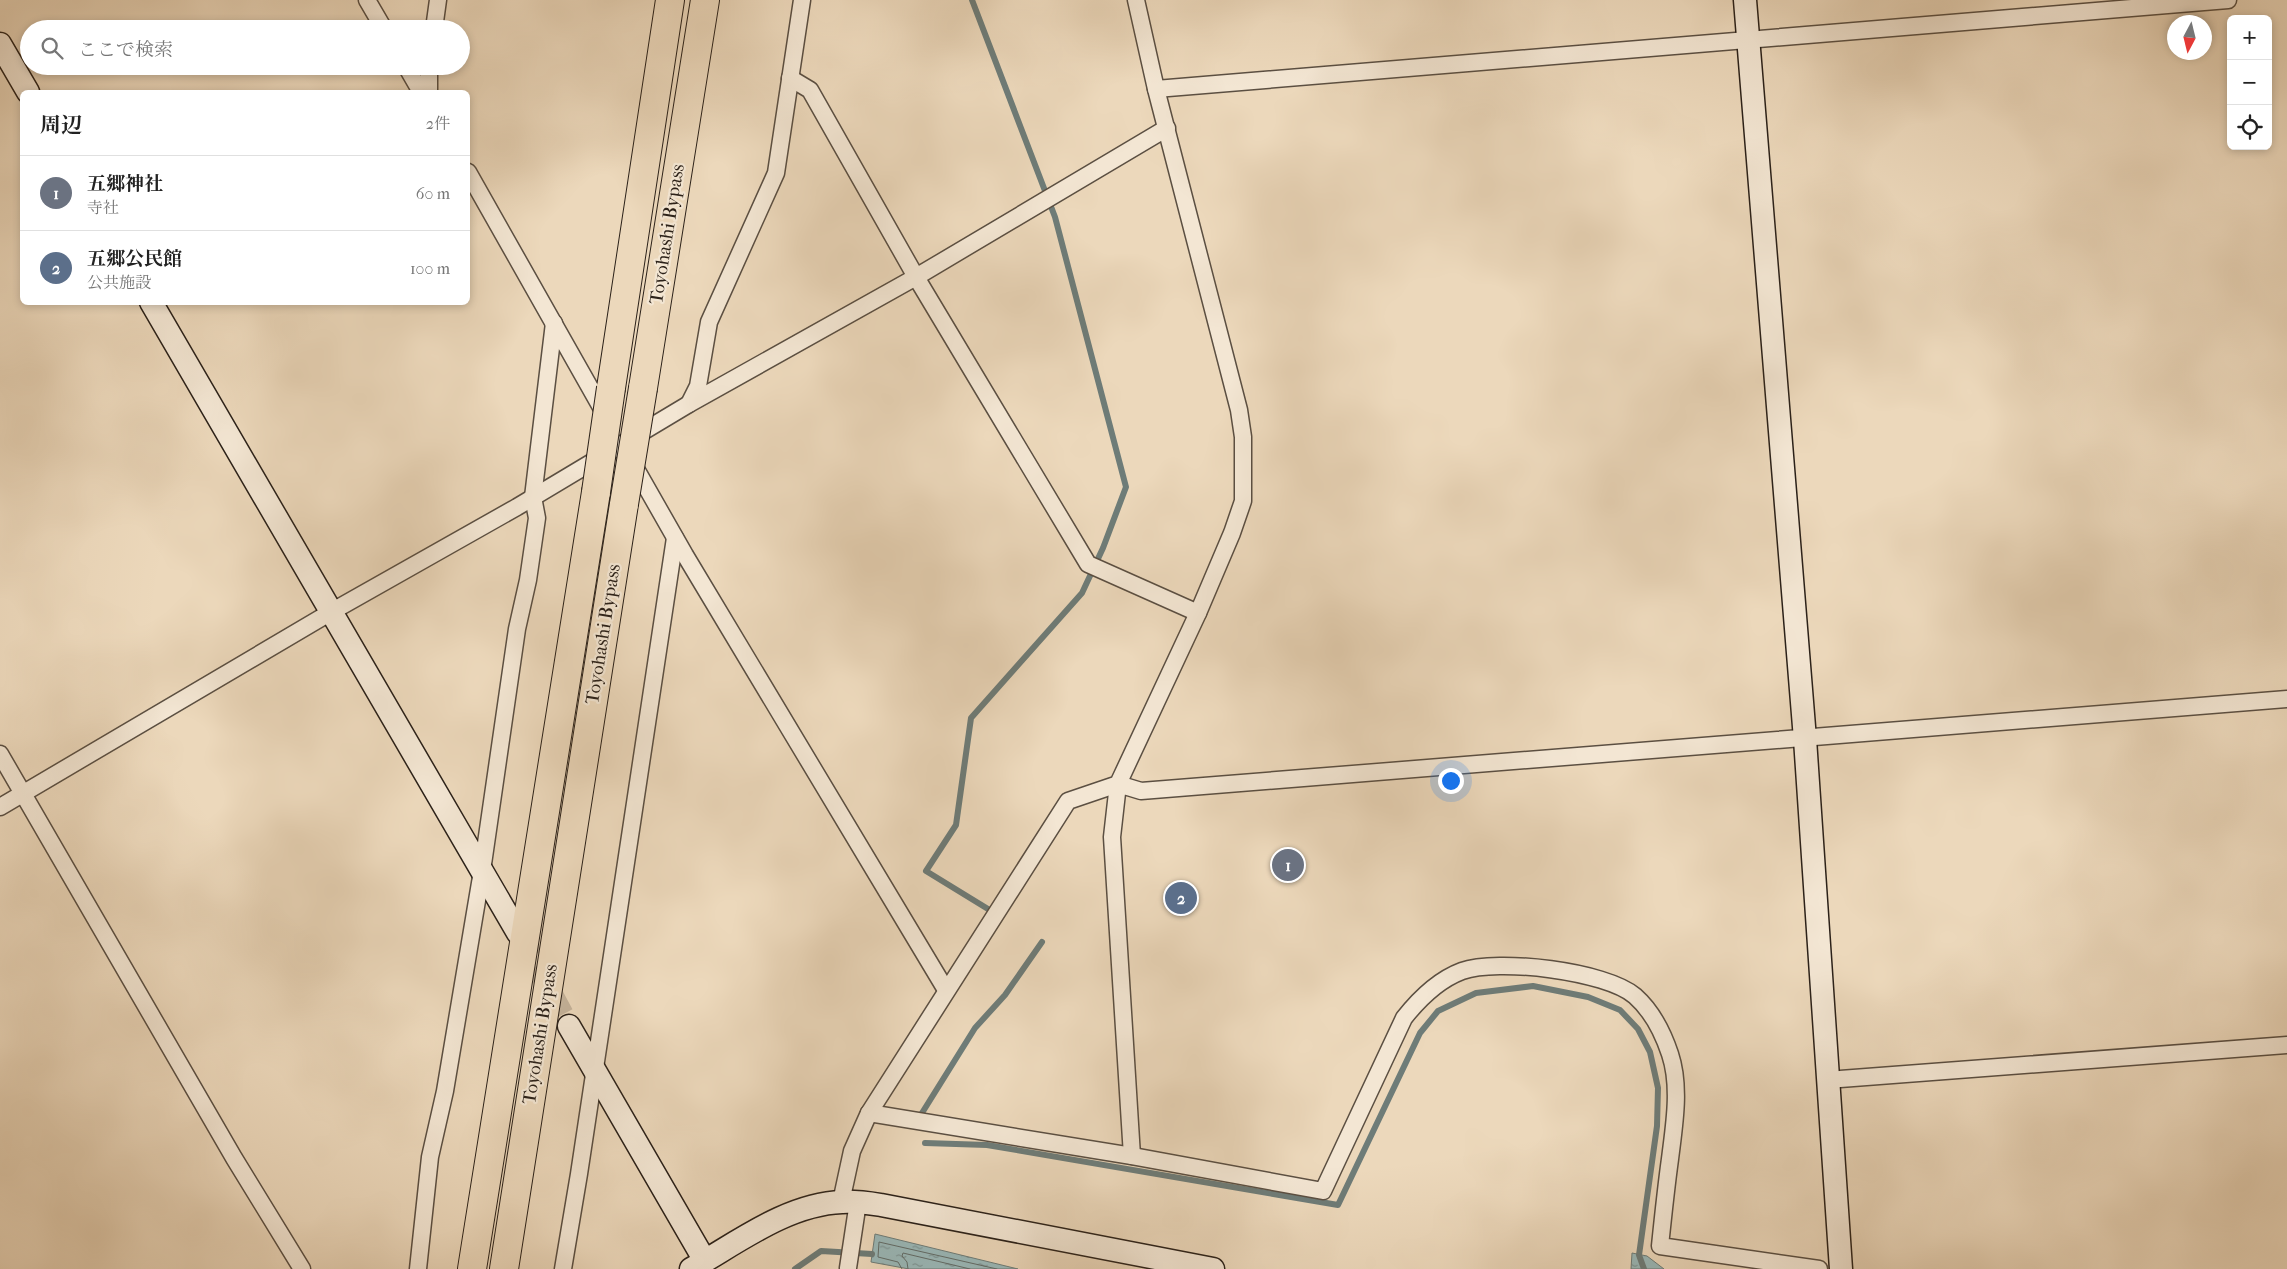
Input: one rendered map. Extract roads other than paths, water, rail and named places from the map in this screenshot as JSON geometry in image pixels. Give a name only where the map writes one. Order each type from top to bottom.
[{"type":"highway","name":"Toyohashi Bypass","points":[[472,1269],[596,492],[670,0]]},
{"type":"highway","name":"Toyohashi Bypass","points":[[504,1269],[705,0]]},
{"type":"street","points":[[368,0],[379,20]]},
{"type":"street","points":[[435,20],[438,0]]},
{"type":"street","points":[[689,404],[698,386],[709,322],[776,173],[802,0]]},
{"type":"street","points":[[1132,1156],[1112,837],[1118,784],[1198,613],[1232,533],[1243,501],[1243,437],[1239,410],[1156,89],[1136,0]]},
{"type":"street","points":[[1745,0],[1805,739],[1841,1269]]},
{"type":"street","points":[[1156,89],[1748,38],[2228,0]]},
{"type":"street","points":[[0,44],[27,90]]},
{"type":"street","points":[[411,75],[420,90]]},
{"type":"street","points":[[429,75],[429,90]]},
{"type":"street","points":[[790,78],[810,90],[916,277],[1094,567],[1198,613]]},
{"type":"street","points":[[0,807],[331,612],[533,497],[689,404],[916,277],[1167,128]]},
{"type":"street","points":[[470,176],[675,538],[946,990]]},
{"type":"street","points":[[153,305],[518,933]]},
{"type":"street","points":[[418,1269],[430,1157],[445,1091],[482,871],[518,629],[528,580],[537,518],[533,497],[554,323]]},
{"type":"street","points":[[562,1269],[579,1174],[675,538]]},
{"type":"street","points":[[850,1267],[853,1238],[850,1202],[852,1151],[869,1113],[1068,801],[1118,784],[1141,791],[2287,699]]},
{"type":"street","points":[[0,754],[234,1158],[302,1269]]},
{"type":"street","points":[[869,1113],[1132,1156],[1323,1191],[1404,1018],[1419,999],[1462,971],[1486,967],[1509,967],[1573,972],[1608,982],[1634,996],[1659,1026],[1671,1056],[1675,1085],[1675,1116],[1660,1246],[1819,1269]]},
{"type":"street","points":[[569,1026],[698,1265],[764,1227],[801,1210],[850,1202],[881,1205],[1213,1269]]},
{"type":"street","points":[[1827,1080],[2287,1045]]},
{"type":"water","points":[[875,1234],[1018,1269],[909,1269],[871,1262]]},
{"type":"water","points":[[1632,1253],[1647,1256],[1664,1269],[1631,1269]]},
{"type":"waterway","points":[[972,0],[1055,217],[1126,487],[1103,548],[1082,593],[971,718],[956,825],[926,871],[988,909]]},
{"type":"waterway","points":[[922,1113],[975,1028],[1005,995],[1042,942]]},
{"type":"waterway","points":[[925,1143],[987,1145],[1338,1205],[1420,1033],[1438,1011],[1476,993],[1533,986],[1588,997],[1620,1010],[1638,1029],[1650,1052],[1658,1088],[1657,1126],[1639,1255],[1644,1269]]},
{"type":"waterway","points":[[795,1269],[821,1251],[872,1254]]},
{"type":"tunnel","points":[[521,937],[569,1026]]},
{"type":"place","name":"五郷神社","points":[[1288,865]]},
{"type":"place","name":"五郷公民館","points":[[1181,898]]}]
